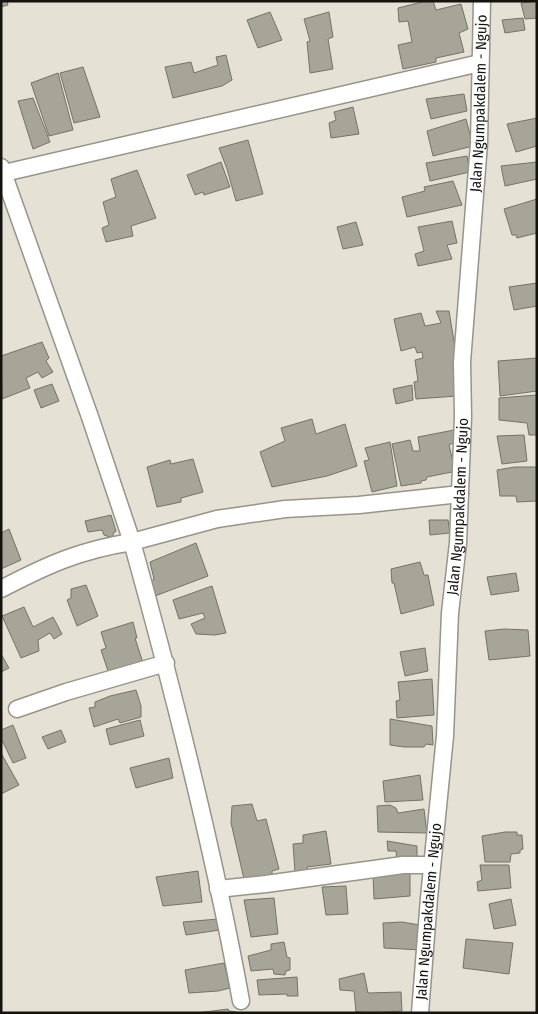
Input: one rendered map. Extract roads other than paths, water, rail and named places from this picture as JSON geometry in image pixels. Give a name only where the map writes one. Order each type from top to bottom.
[{"type":"street","name":"Jalan Ngumpakdalem - Ngujo","points":[[420,1013],[420,995],[445,736],[450,613],[458,543],[462,362],[479,143],[482,1]]},
{"type":"street","points":[[241,1001],[227,925],[186,743],[132,542],[90,417],[2,170],[480,63]]},
{"type":"street","points":[[1,589],[41,568],[74,555],[107,545],[132,542],[217,519],[275,510],[359,505],[460,494]]},
{"type":"street","points":[[17,709],[66,692],[166,663]]},
{"type":"street","points":[[218,889],[403,865],[432,865]]}]
